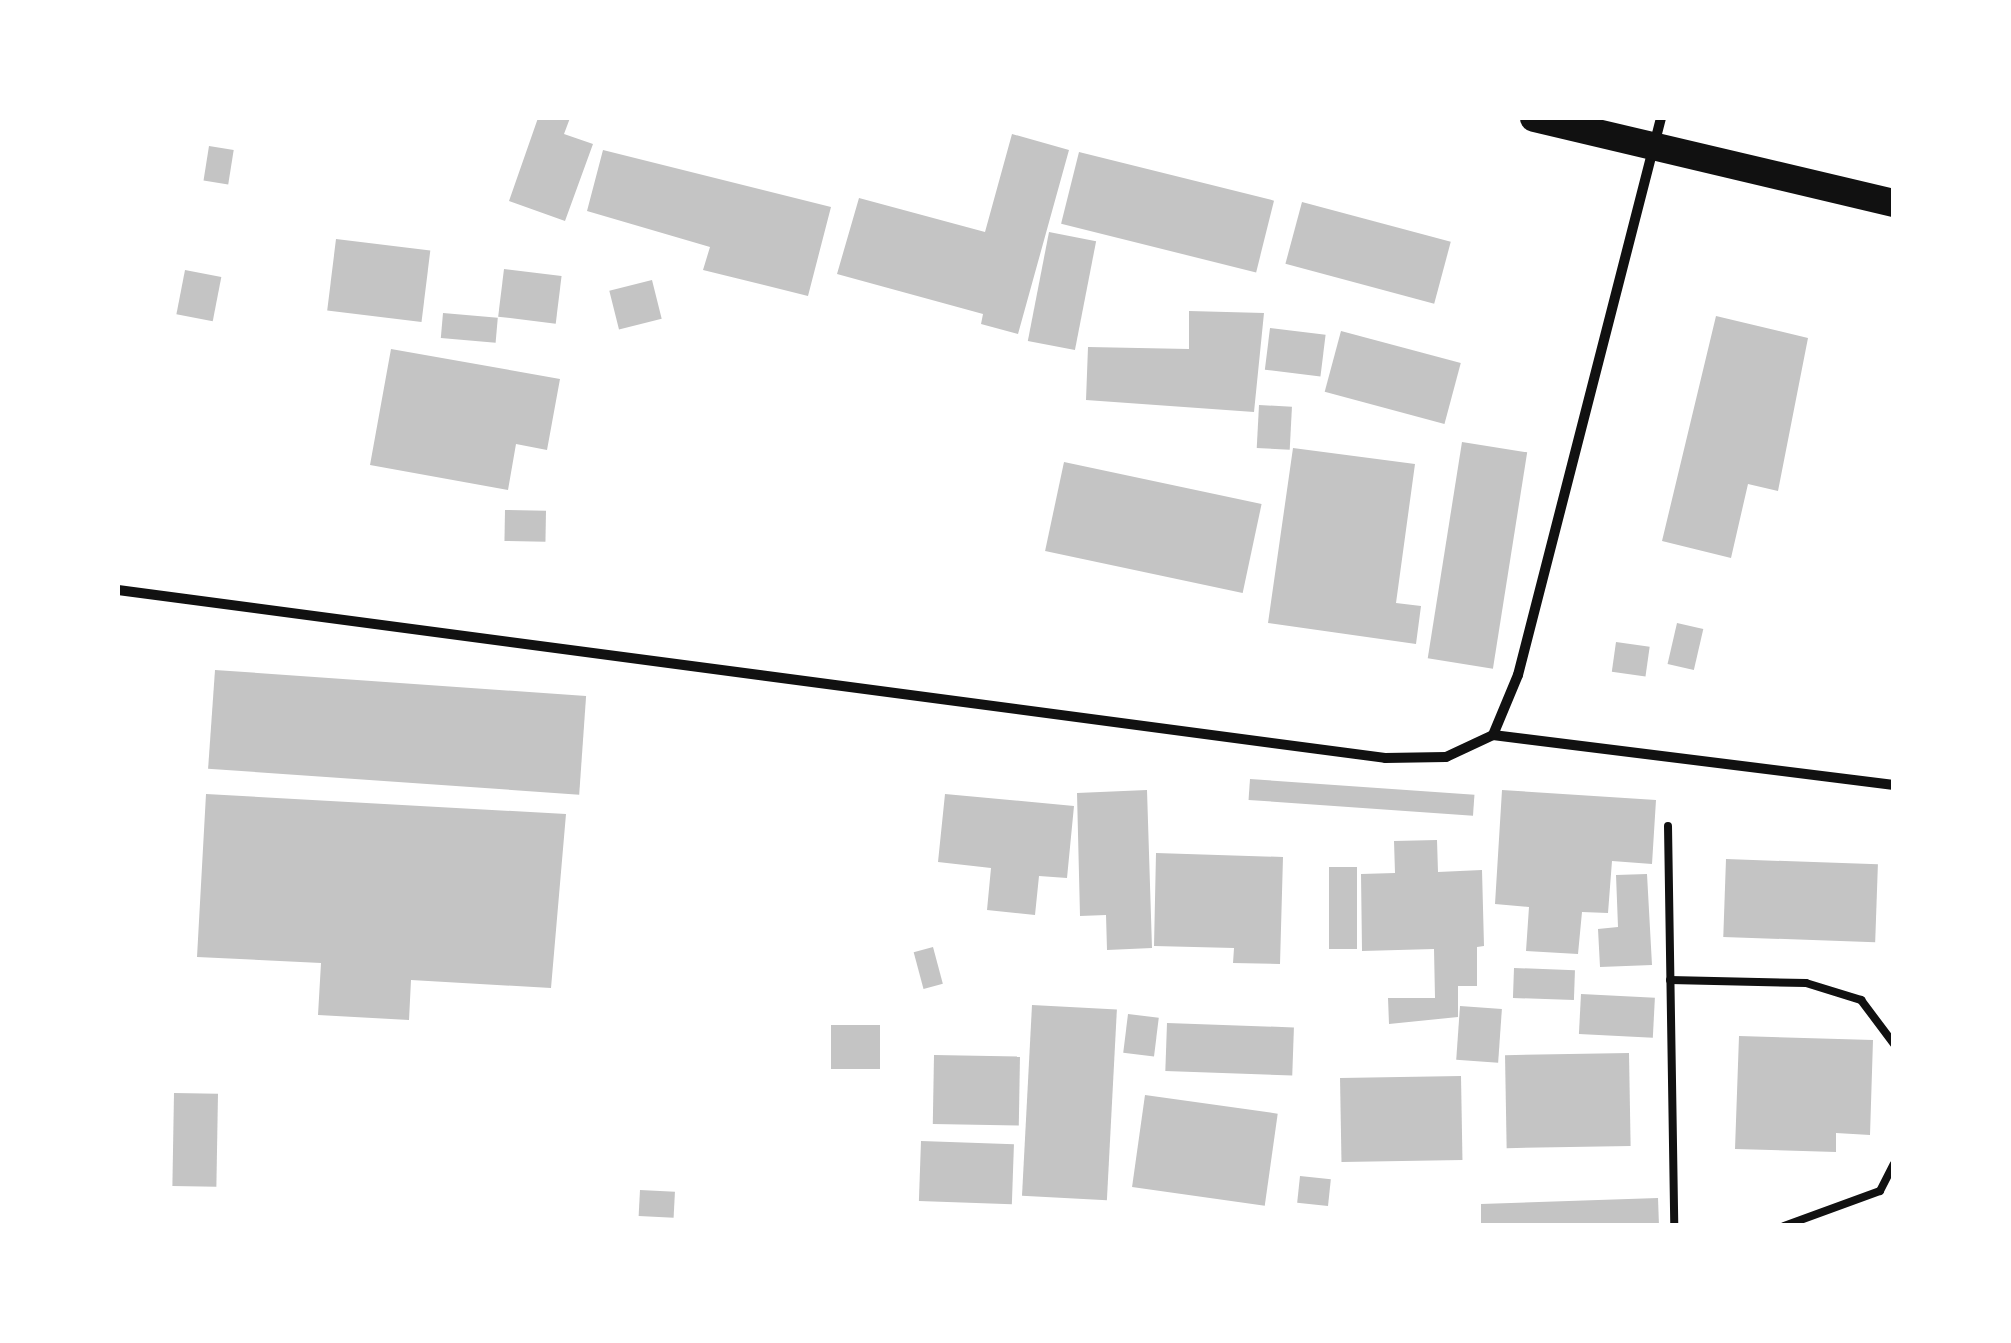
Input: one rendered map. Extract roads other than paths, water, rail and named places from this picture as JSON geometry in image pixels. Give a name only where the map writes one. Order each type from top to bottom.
[{"type":"highway","points":[[1534,118],[1894,203]]},
{"type":"street","points":[[1493,734],[1518,675],[1661,118]]},
{"type":"street","points":[[118,590],[1385,758],[1446,757],[1493,734],[1894,785]]},
{"type":"lane","points":[[1668,826],[1674,1226]]},
{"type":"lane","points":[[1670,980],[1806,983],[1861,1000],[1894,1044]]},
{"type":"lane","points":[[1784,1226],[1880,1191],[1894,1164]]}]
